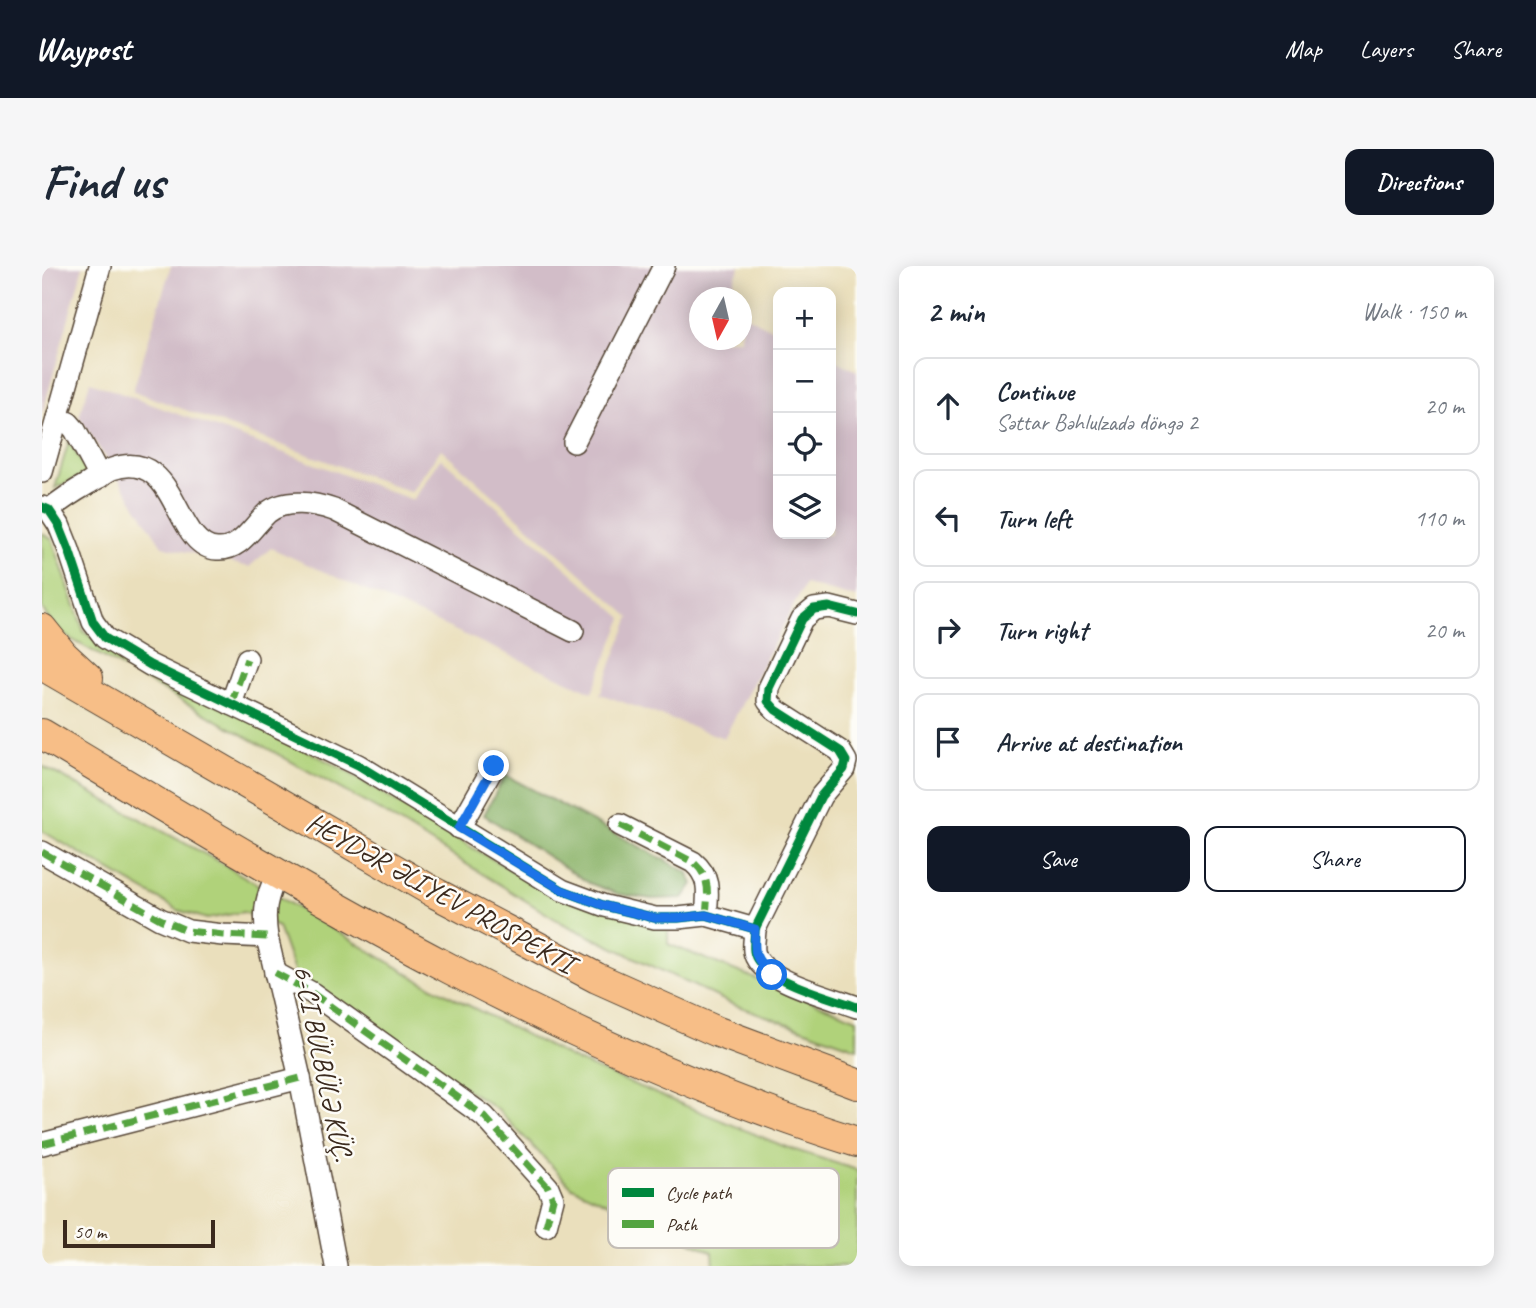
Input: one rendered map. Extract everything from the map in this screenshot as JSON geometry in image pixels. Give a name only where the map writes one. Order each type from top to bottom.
[{"type":"highway","points":[[42,629],[63,655],[99,687],[213,762]]},
{"type":"highway","name":"HEYDƏR ƏLIYEV PROSPEKTI","points":[[42,665],[437,894],[597,978],[718,1032],[857,1084]]},
{"type":"highway","name":"HEYDƏR ƏLIYEV PROSPEKTI","points":[[42,734],[277,874],[407,946],[579,1033],[696,1083],[857,1142]]},
{"type":"street","points":[[42,472],[100,266]]},
{"type":"street","points":[[574,442],[664,266]]},
{"type":"street","points":[[57,418],[69,423],[75,430],[100,477]]},
{"type":"street","points":[[573,631],[334,510],[317,504],[295,503],[269,512],[245,538],[229,548],[215,550],[198,540],[158,477],[140,466],[112,469],[46,508],[59,525],[93,622],[106,638],[150,666],[358,765],[562,890],[605,906],[655,918],[706,915],[755,929]]},
{"type":"street","points":[[857,614],[829,607],[814,609],[802,619],[769,688],[768,701],[776,710],[839,751],[846,761],[844,769],[821,796],[755,929],[754,952],[760,964],[772,975],[857,1007]]},
{"type":"street","points":[[231,704],[247,659]]},
{"type":"street","points":[[459,828],[494,766]]},
{"type":"street","points":[[620,825],[702,869],[708,890],[706,915]]},
{"type":"street","points":[[42,852],[160,919],[188,931],[267,937]]},
{"type":"street","points":[[277,874],[267,895],[264,915],[267,937],[300,1078],[336,1266]]},
{"type":"street","points":[[275,973],[321,1000],[484,1116],[548,1187],[553,1199],[546,1226]]},
{"type":"street","points":[[42,1144],[300,1078]]},
{"type":"shaded area","points":[[42,266],[83,266],[42,415]]},
{"type":"shaded area","points":[[171,266],[740,266],[731,287],[689,287],[689,350],[752,350],[752,319],[773,330],[773,539],[836,539],[836,360],[857,371],[857,598],[805,584],[724,738],[600,694],[630,617],[441,449],[411,492],[133,391]]},
{"type":"shaded area","points":[[90,382],[413,500],[441,458],[623,618],[592,692],[271,548],[249,567],[162,546],[79,417]]},
{"type":"green space","points":[[69,441],[88,474],[55,488]]},
{"type":"green space","points":[[42,533],[52,539],[84,632],[103,645],[339,767],[557,896],[668,925],[668,944],[857,1019],[857,1048],[732,1004],[562,923],[380,811],[62,634],[42,608]]},
{"type":"green space","points":[[42,766],[216,860],[421,981],[577,1061],[786,1147],[857,1170],[857,1266],[714,1266],[713,1252],[704,1248],[839,1248],[839,1168],[608,1168],[608,1204],[572,1187],[499,1111],[295,974],[278,927],[243,912],[207,919],[178,910],[42,831]]},
{"type":"green space","points":[[505,775],[687,872],[693,884],[683,898],[652,899],[618,894],[589,883],[484,815]]},
{"type":"marked path","points":[[231,704],[247,659]]},
{"type":"marked path","points":[[459,828],[494,766]]},
{"type":"marked path","points":[[620,825],[693,862],[699,868],[707,886],[706,915]]},
{"type":"marked path","points":[[42,852],[160,919],[188,931],[267,937]]},
{"type":"marked path","points":[[275,973],[312,993],[484,1116],[548,1187],[553,1199],[546,1226]]},
{"type":"marked path","points":[[42,1144],[300,1078]]},
{"type":"cycle path","points":[[42,507],[49,510],[59,525],[93,622],[105,638],[150,665],[358,765],[562,890],[605,906],[655,918],[706,915],[755,929]]},
{"type":"cycle path","points":[[857,614],[829,607],[814,609],[802,619],[769,688],[768,701],[776,710],[840,751],[846,761],[844,769],[821,796],[755,929],[754,946],[759,961],[768,971],[814,993],[857,1007]]},
{"type":"route","points":[[494,766],[459,828],[562,890],[605,906],[655,918],[706,915],[755,929],[754,952],[760,964],[772,975]]}]
